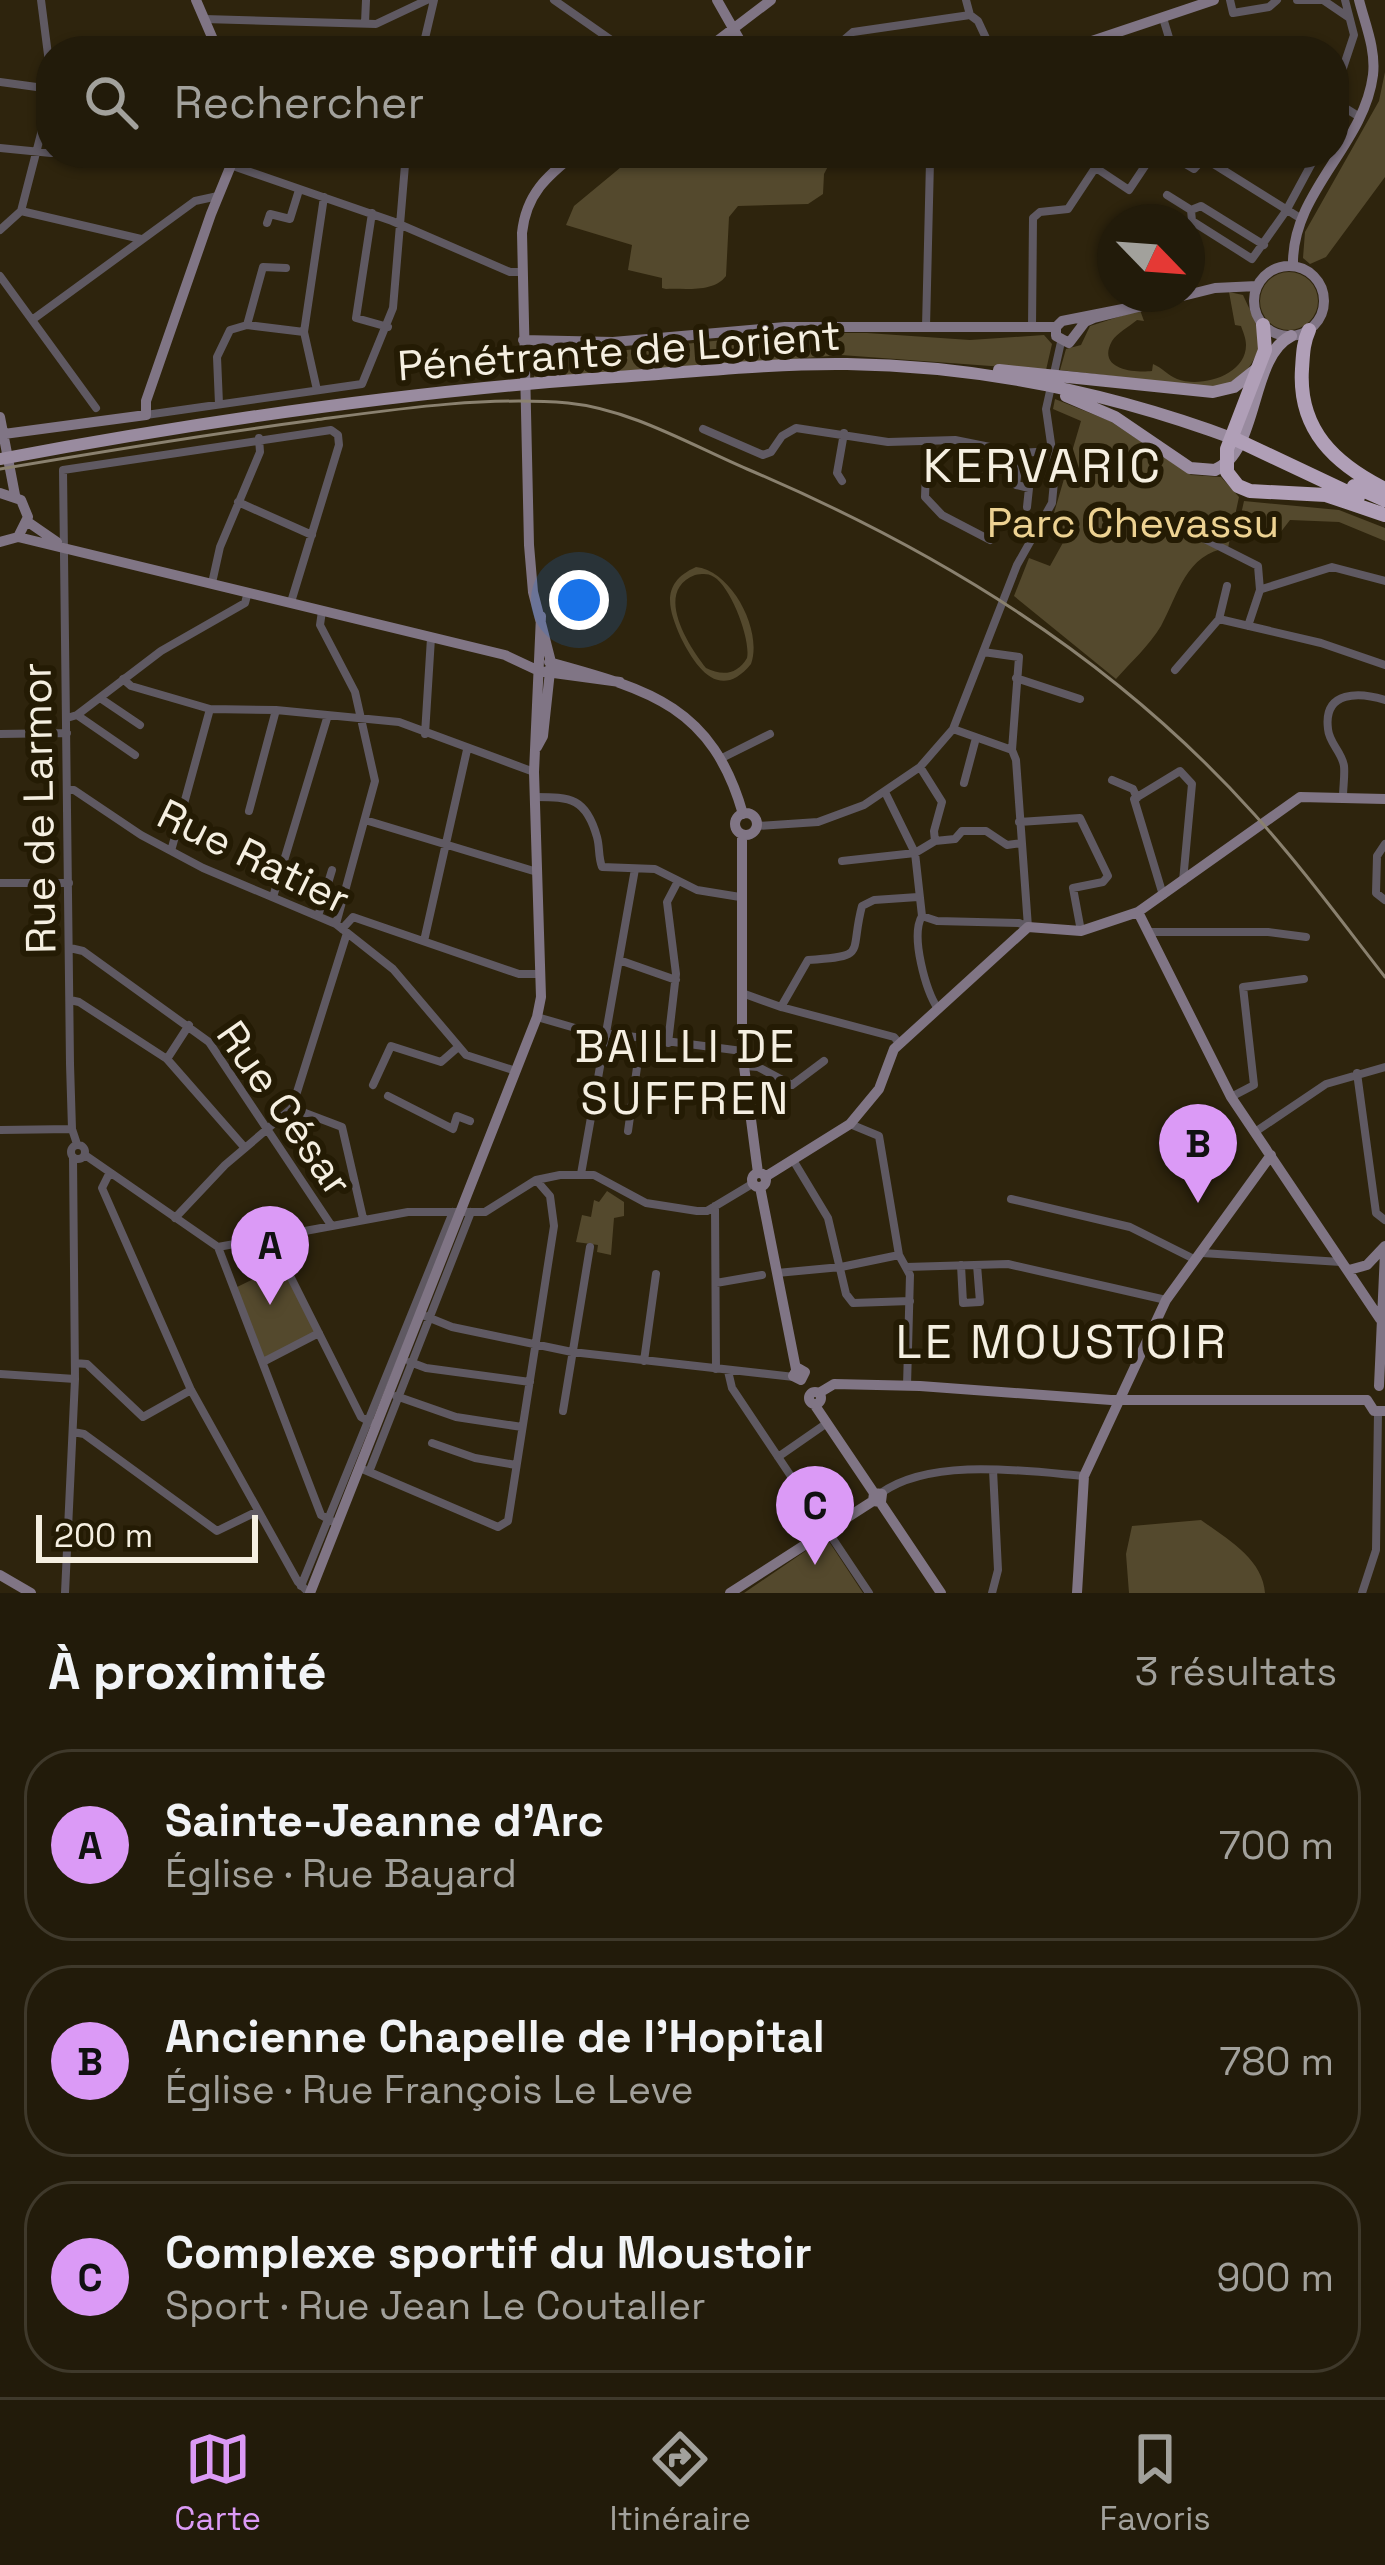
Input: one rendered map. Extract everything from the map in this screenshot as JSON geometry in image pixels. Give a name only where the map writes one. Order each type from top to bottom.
[{"type":"highway","points":[[1263,326],[1265,350],[1231,451],[1238,486],[1250,491],[1326,495],[1385,512]]},
{"type":"highway","points":[[1309,330],[1301,388],[1311,423],[1338,462],[1385,489]]},
{"type":"highway","name":"Pénétrante de Lorient","points":[[1231,451],[1385,500]]},
{"type":"highway","name":"Pénétrante de Lorient","points":[[1231,451],[1385,512]]},
{"type":"main road","points":[[1243,420],[1273,352],[1291,336]]},
{"type":"main road","points":[[918,368],[949,364],[1213,392],[1234,387],[1259,368]]},
{"type":"main road","name":"Pénétrante de Lorient","points":[[0,456],[472,387],[782,366],[918,368],[1091,395],[1231,451]]},
{"type":"main road","points":[[978,374],[1098,409],[1198,471],[1231,451]]},
{"type":"street","points":[[41,0],[46,36]]},
{"type":"street","points":[[196,0],[211,36]]},
{"type":"street","points":[[365,23],[366,0]]},
{"type":"street","points":[[204,19],[376,24],[430,0]]},
{"type":"street","points":[[424,36],[430,0]]},
{"type":"street","points":[[554,0],[606,36]]},
{"type":"street","points":[[717,0],[736,36]]},
{"type":"street","points":[[725,36],[771,0]]},
{"type":"street","points":[[966,0],[985,36]]},
{"type":"street","points":[[1108,36],[1214,0]]},
{"type":"street","points":[[1230,0],[1233,14],[1269,7],[1277,0]]},
{"type":"street","points":[[1297,0],[1324,0],[1350,18]]},
{"type":"street","points":[[1345,0],[1354,35],[1349,51]]},
{"type":"street","points":[[1349,131],[1372,78],[1373,54],[1359,0]]},
{"type":"street","points":[[849,36],[970,15]]},
{"type":"street","points":[[1163,18],[1168,36]]},
{"type":"street","points":[[0,82],[36,89]]},
{"type":"street","points":[[1349,109],[1358,116]]},
{"type":"street","points":[[0,148],[35,153]]},
{"type":"street","points":[[0,230],[21,211],[36,149]]},
{"type":"street","points":[[146,415],[146,401],[232,168]]},
{"type":"street","points":[[252,168],[521,272]]},
{"type":"street","points":[[4,434],[362,384],[388,327],[405,168]]},
{"type":"street","points":[[333,1522],[364,1470],[537,1017],[534,772],[545,666],[529,545],[521,272],[524,213],[543,180],[558,168]]},
{"type":"street","points":[[926,328],[929,168]]},
{"type":"street","points":[[1032,328],[1034,218],[1040,212],[1068,209],[1096,168],[1130,190],[1144,168]]},
{"type":"street","points":[[1223,168],[1300,218]]},
{"type":"street","points":[[1205,229],[1252,259],[1286,211],[1307,168]]},
{"type":"street","points":[[1293,266],[1292,241],[1300,218],[1327,169]]},
{"type":"street","points":[[267,223],[270,214],[290,219],[299,190]]},
{"type":"street","points":[[32,320],[195,201],[220,196]]},
{"type":"street","points":[[1167,196],[1181,204]]},
{"type":"street","points":[[316,390],[304,332],[324,197]]},
{"type":"street","points":[[1205,208],[1264,245]]},
{"type":"street","points":[[21,211],[141,238]]},
{"type":"street","points":[[372,213],[356,318],[388,327]]},
{"type":"street","points":[[1293,266],[1314,277],[1323,293],[1322,311],[1309,330],[1279,335],[1263,326],[1254,310],[1257,286],[1274,269],[1293,266]]},
{"type":"street","points":[[247,325],[262,267],[286,268]]},
{"type":"street","points":[[0,277],[96,408]]},
{"type":"street","points":[[1074,325],[1092,312],[1215,288],[1257,286]]},
{"type":"street","points":[[523,340],[598,343],[785,327],[1032,328],[1056,327],[1062,321],[1074,325]]},
{"type":"street","points":[[219,404],[219,347],[230,330],[247,325],[304,332]]},
{"type":"street","points":[[1061,341],[1075,339],[1074,325]]},
{"type":"street","points":[[757,826],[818,822],[884,792],[937,752],[953,729],[1017,565],[1052,503],[1055,471],[1046,409],[1061,341],[1056,327]]},
{"type":"street","points":[[0,417],[15,495]]},
{"type":"street","points":[[703,429],[763,455],[796,428],[888,442],[955,440],[1020,453],[1051,452]]},
{"type":"street","points":[[212,583],[220,547],[260,452],[259,438],[331,430],[338,435],[339,445],[291,602]]},
{"type":"street","points":[[842,482],[837,473],[844,433]]},
{"type":"street","name":"Rue de Larmor","points":[[85,1155],[72,1129],[68,734],[72,716],[63,470],[259,438]]},
{"type":"street","points":[[927,443],[925,497],[942,515],[990,540]]},
{"type":"street","points":[[1020,453],[1016,485],[1029,488],[1027,507]]},
{"type":"street","points":[[0,456],[4,479],[0,491],[15,495],[26,506],[28,521],[18,537]]},
{"type":"street","points":[[238,502],[312,535]]},
{"type":"street","points":[[1165,518],[1258,566],[1260,590],[1248,626]]},
{"type":"street","points":[[28,521],[65,547]]},
{"type":"street","points":[[1,544],[18,537],[65,547],[643,689],[693,721],[722,758],[743,814]]},
{"type":"street","points":[[1260,590],[1332,567],[1385,581]]},
{"type":"street","points":[[1175,670],[1219,619],[1227,586]]},
{"type":"street","points":[[134,755],[72,716],[161,651],[245,603],[248,592]]},
{"type":"street","points":[[175,1218],[292,1108],[342,929],[375,782],[355,692],[320,625],[322,610]]},
{"type":"street","points":[[1219,619],[1321,643],[1385,665]]},
{"type":"street","points":[[425,734],[431,636]]},
{"type":"street","points":[[983,652],[1018,657],[1012,750],[1028,927]]},
{"type":"street","points":[[1016,678],[1080,699]]},
{"type":"street","points":[[123,679],[131,686],[210,709],[398,722],[534,772]]},
{"type":"street","points":[[1342,796],[1344,765],[1328,730],[1331,710],[1341,698],[1355,693],[1385,700]]},
{"type":"street","points":[[100,698],[140,725]]},
{"type":"street","points":[[171,851],[210,709]]},
{"type":"street","points":[[249,811],[276,710]]},
{"type":"street","points":[[273,897],[328,715]]},
{"type":"street","points":[[953,729],[1012,750]]},
{"type":"street","points":[[0,734],[68,734]]},
{"type":"street","points":[[722,758],[770,734]]},
{"type":"street","points":[[964,783],[976,738]]},
{"type":"street","points":[[424,941],[467,750]]},
{"type":"street","points":[[920,766],[942,802],[935,841]]},
{"type":"street","points":[[1135,799],[1180,771],[1192,784],[1183,882]]},
{"type":"street","points":[[1112,780],[1133,789],[1163,896]]},
{"type":"street","name":"Rue Ratier","points":[[68,790],[171,851],[342,929],[393,969],[457,1048],[516,1071]]},
{"type":"street","points":[[884,792],[915,853],[922,916],[916,941],[938,1010]]},
{"type":"street","points":[[922,916],[1081,932],[1138,912],[1300,796],[1385,800]]},
{"type":"street","points":[[536,797],[568,797],[583,808],[597,838],[602,867],[655,869],[697,890],[740,897]]},
{"type":"street","points":[[743,814],[752,815],[757,826]]},
{"type":"street","points":[[743,814],[735,822],[742,835],[742,1051],[759,1180],[799,1374],[941,1593]]},
{"type":"street","points":[[1019,821],[1080,818],[1108,876],[1103,882],[1073,888],[1081,932]]},
{"type":"street","points":[[364,820],[537,872]]},
{"type":"street","points":[[742,835],[752,834],[757,826]]},
{"type":"street","points":[[842,860],[915,853],[962,831],[986,831],[1007,845],[1021,843]]},
{"type":"street","points":[[1385,844],[1377,852],[1376,893],[1385,900]]},
{"type":"street","points":[[581,1174],[634,869]]},
{"type":"street","points":[[318,916],[332,870]]},
{"type":"street","points":[[668,1043],[676,980],[667,902],[678,880]]},
{"type":"street","points":[[0,883],[69,883]]},
{"type":"street","points":[[781,1007],[808,960],[842,960],[853,953],[862,906],[874,900],[918,897]]},
{"type":"street","points":[[1138,912],[1231,1096],[1380,1319]]},
{"type":"street","points":[[342,929],[353,917],[519,974],[540,974]]},
{"type":"street","points":[[218,1247],[408,1212],[485,1212],[536,1180],[581,1174],[594,1175],[646,1203],[697,1210],[716,1206],[850,1124],[879,1089],[894,1049],[1028,927]]},
{"type":"street","points":[[1148,932],[1268,932],[1306,937]]},
{"type":"street","name":"Rue César","points":[[70,947],[83,951],[209,1042],[331,1225]]},
{"type":"street","points":[[619,960],[676,980]]},
{"type":"street","points":[[1231,1096],[1254,1085],[1243,987],[1304,979]]},
{"type":"street","points":[[740,992],[894,1037],[900,1044]]},
{"type":"street","points":[[70,1000],[166,1059],[245,1148]]},
{"type":"street","points":[[537,1017],[606,1034],[742,1051]]},
{"type":"street","points":[[166,1059],[189,1025]]},
{"type":"street","points":[[628,1131],[641,1039]]},
{"type":"street","points":[[373,1085],[391,1046],[441,1062],[457,1048]]},
{"type":"street","points":[[745,1066],[758,1067],[791,1085],[824,1060]]},
{"type":"street","points":[[1256,1132],[1326,1084],[1385,1067]]},
{"type":"street","points":[[1357,1072],[1376,1213],[1385,1220]]},
{"type":"street","points":[[388,1096],[453,1129],[457,1116],[470,1120]]},
{"type":"street","points":[[292,1108],[342,1127],[364,1218]]},
{"type":"street","points":[[850,1124],[879,1136],[910,1301],[907,1387]]},
{"type":"street","points":[[0,1130],[72,1129]]},
{"type":"street","points":[[65,1593],[75,1379],[71,1151],[77,1144]]},
{"type":"street","points":[[73,1157],[85,1155],[218,1247],[321,1515],[333,1522]]},
{"type":"street","points":[[1077,1593],[1084,1476],[1166,1300],[1271,1155]]},
{"type":"street","points":[[793,1160],[828,1218],[846,1294],[854,1303],[910,1301]]},
{"type":"street","points":[[109,1174],[102,1188],[191,1390],[307,1591]]},
{"type":"street","points":[[364,1470],[498,1527],[508,1521],[554,1226],[550,1196],[536,1180]]},
{"type":"street","points":[[1011,1199],[1130,1227],[1196,1256],[1346,1266],[1367,1265],[1385,1249]]},
{"type":"street","points":[[716,1206],[716,1369]]},
{"type":"street","points":[[307,1591],[462,1212]]},
{"type":"street","points":[[271,1238],[362,1417],[372,1423]]},
{"type":"street","points":[[563,1411],[590,1247]]},
{"type":"street","points":[[1367,1400],[1371,1389],[1382,1386],[1385,1249]]},
{"type":"street","points":[[777,1273],[899,1256]]},
{"type":"street","points":[[906,1267],[1008,1264],[1166,1300]]},
{"type":"street","points":[[961,1265],[963,1304],[980,1303],[977,1265]]},
{"type":"street","points":[[644,1361],[656,1274]]},
{"type":"street","points":[[716,1283],[762,1275]]},
{"type":"street","points":[[425,1316],[572,1352],[728,1371],[799,1374]]},
{"type":"street","points":[[263,1362],[320,1334]]},
{"type":"street","points":[[407,1361],[530,1382]]},
{"type":"street","points":[[75,1363],[87,1364],[143,1417],[191,1390]]},
{"type":"street","points":[[728,1371],[732,1388],[869,1593]]},
{"type":"street","points":[[0,1374],[75,1379]]},
{"type":"street","points":[[815,1398],[834,1384],[1121,1399],[1367,1400],[1381,1411],[1381,1551],[1362,1593]]},
{"type":"street","points":[[364,1470],[372,1423],[394,1395]]},
{"type":"street","points":[[394,1395],[456,1417],[522,1427]]},
{"type":"street","points":[[778,1456],[827,1423]]},
{"type":"street","points":[[73,1432],[84,1434],[218,1531],[258,1511]]},
{"type":"street","points":[[433,1444],[516,1465]]},
{"type":"street","points":[[730,1593],[915,1475],[993,1469],[1084,1476]]},
{"type":"street","points":[[992,1593],[998,1570],[993,1469]]},
{"type":"street","points":[[0,1575],[31,1593]]},
{"type":"green space","points":[[1385,72],[1385,177],[1326,257],[1310,264],[1303,258],[1305,232],[1341,168],[1349,168],[1349,154],[1379,101]]},
{"type":"green space","points":[[620,168],[827,168],[823,194],[808,204],[738,206],[729,217],[726,276],[699,288],[662,288],[662,278],[628,270],[632,245],[566,225],[574,206]]},
{"type":"green space","points":[[1289,272],[1309,281],[1318,301],[1309,321],[1289,330],[1269,321],[1260,301],[1269,281]]},
{"type":"green space","points":[[1229,292],[1243,295],[1263,338],[1240,376],[1214,388],[1060,370],[1066,349],[1081,345],[1090,326],[1141,312],[1144,321],[1137,320],[1112,341],[1108,351],[1113,364],[1152,371],[1153,364],[1187,381],[1209,380],[1230,372],[1244,356],[1241,326],[1235,325]]},
{"type":"green space","points":[[790,333],[970,340],[1044,335],[1052,344],[1046,370],[841,355],[534,381],[534,359],[544,346],[617,351]]},
{"type":"green space","name":"Parc Chevassu","points":[[1055,399],[1110,421],[1191,475],[1221,477],[1239,497],[1228,548],[1202,558],[1193,567],[1161,626],[1116,679],[1014,596],[1029,558],[1050,566],[1065,539],[1049,530],[1081,421],[1053,409]]},
{"type":"green space","points":[[1244,501],[1339,510],[1385,528],[1385,541],[1339,522],[1290,520],[1280,533],[1240,519]]},
{"type":"green space","points":[[696,567],[709,571],[742,605],[754,651],[751,664],[740,675],[729,680],[710,677],[687,649],[670,598],[684,573]],"holes":[[[695,575],[714,577],[738,614],[747,658],[734,671],[706,668],[678,618],[677,593]]]},
{"type":"green space","points":[[607,1191],[624,1202],[624,1216],[614,1218],[611,1255],[597,1252],[598,1245],[576,1242],[582,1215],[591,1217],[594,1200],[599,1202]]},
{"type":"green space","points":[[284,1264],[319,1333],[263,1362],[235,1288]]},
{"type":"green space","points":[[1201,1520],[1251,1560],[1265,1593],[1129,1593],[1126,1554],[1132,1526]]},
{"type":"green space","points":[[826,1537],[863,1593],[744,1593]]},
{"type":"railway","points":[[0,469],[236,431],[441,405],[568,403],[637,420],[887,535],[1020,613],[1082,658],[1143,706],[1254,814],[1385,977]]},
{"type":"place","name":"Ancienne Chapelle de l'Hopital","points":[[1198,1203]]},
{"type":"place","name":"Sainte-Jeanne d'Arc","points":[[270,1305]]},
{"type":"place","name":"Complexe sportif du Moustoir","points":[[815,1565]]},
{"type":"district","name":"KERVARIC","points":[[1043,465]]},
{"type":"district","name":"BAILLI DE SUFFREN","points":[[686,1072]]},
{"type":"district","name":"LE MOUSTOIR","points":[[1062,1341]]}]
